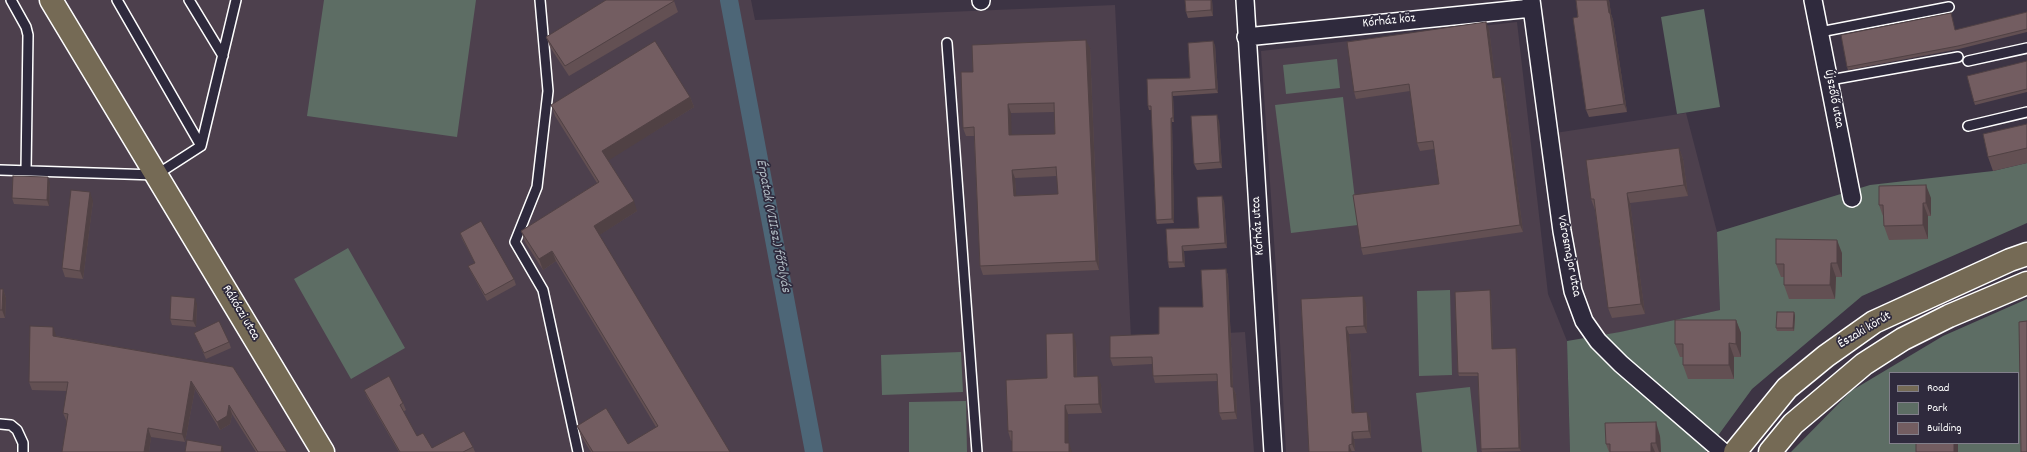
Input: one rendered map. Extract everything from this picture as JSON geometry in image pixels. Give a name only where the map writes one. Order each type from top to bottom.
[{"type":"main road","name":"Rákóczi utca","points":[[51,0],[323,452]]},
{"type":"main road","name":"Északi körút","points":[[1735,452],[1787,388],[1826,356],[1874,322],[2010,260],[2027,254]]},
{"type":"main road","name":"Északi körút","points":[[1770,452],[1793,424],[1864,364],[1903,339],[1949,316],[2027,283]]},
{"type":"street","name":"Kórház utca","points":[[1245,0],[1246,37],[1273,452]]},
{"type":"street","name":"Újszőlő utca","points":[[1813,0],[1830,80],[1852,198]]},
{"type":"street","name":"Kórház köz","points":[[1246,37],[1532,4]]},
{"type":"street","name":"Városmajor utca","points":[[1532,4],[1562,231],[1573,291],[1584,321],[1598,341],[1621,364],[1723,452]]},
{"type":"lane","points":[[10,0],[26,27],[28,35],[26,171]]},
{"type":"lane","points":[[118,0],[201,146]]},
{"type":"lane","points":[[189,0],[223,56]]},
{"type":"lane","points":[[0,170],[156,175],[201,146],[236,0]]},
{"type":"lane","points":[[540,0],[548,91],[537,187],[516,242],[543,290],[578,452]]},
{"type":"lane","points":[[1820,32],[1949,7]]},
{"type":"lane","points":[[947,43],[977,452]]},
{"type":"lane","points":[[1968,61],[2027,48]]},
{"type":"lane","points":[[1830,80],[1958,56]]},
{"type":"lane","points":[[1968,126],[2027,112]]},
{"type":"lane","points":[[0,424],[11,425],[17,430],[23,443],[23,452]]},
{"type":"shaded area","points":[[0,0],[751,0],[755,20],[1115,5],[1131,338],[1245,332],[1254,452],[0,452]]},
{"type":"shaded area","points":[[1517,22],[1548,294],[1567,341],[1570,452],[1286,452],[1276,270],[1261,51]]},
{"type":"shaded area","points":[[1686,113],[1717,232],[1720,310],[1603,336],[1593,324],[1580,283],[1569,226],[1555,133]]},
{"type":"green space","points":[[324,0],[476,0],[457,137],[307,116]]},
{"type":"green space","points":[[1704,9],[1720,107],[1677,114],[1661,17]]},
{"type":"green space","points":[[1337,59],[1340,88],[1286,94],[1283,65]]},
{"type":"green space","points":[[1343,97],[1358,225],[1291,233],[1275,105]]},
{"type":"green space","points":[[2027,163],[2027,223],[1862,296],[1752,389],[1706,452],[1570,452],[1567,341],[1620,332],[1720,310],[1717,232],[1870,185],[1993,171]]},
{"type":"green space","points":[[348,248],[405,348],[351,379],[294,279]]},
{"type":"green space","points":[[1450,290],[1452,375],[1419,376],[1417,291]]},
{"type":"green space","points":[[2027,299],[2027,452],[1791,452],[1851,391],[1943,336]]},
{"type":"green space","points":[[961,352],[963,392],[882,395],[881,355]]},
{"type":"green space","points":[[1470,387],[1477,452],[1422,452],[1416,393]]},
{"type":"green space","points":[[966,401],[967,452],[909,452],[909,402]]},
{"type":"building","points":[[606,0],[674,1],[565,66],[546,37]]},
{"type":"building","points":[[1185,0],[1211,0],[1211,10],[1186,12]]},
{"type":"building","points":[[1576,0],[1607,0],[1624,104],[1586,110],[1573,18],[1578,17]]},
{"type":"building","points":[[2027,12],[2027,29],[1958,46],[1847,67],[1841,35],[1951,13],[1955,30]]},
{"type":"building","points":[[1486,22],[1493,78],[1501,77],[1520,225],[1361,248],[1353,195],[1439,184],[1433,141],[1417,143],[1409,84],[1354,92],[1347,42]]},
{"type":"building","points":[[1086,40],[1096,261],[980,266],[974,127],[963,128],[961,72],[973,72],[972,45]],"holes":[[[1054,103],[1055,134],[1009,135],[1008,104]],[[1056,167],[1058,194],[1014,196],[1012,170]]]},
{"type":"building","points":[[655,41],[690,97],[602,151],[634,201],[594,226],[730,452],[593,452],[577,426],[606,408],[628,444],[658,426],[552,251],[539,259],[521,231],[599,182],[551,105]]},
{"type":"building","points":[[1213,41],[1216,89],[1172,92],[1172,219],[1156,220],[1151,106],[1148,106],[1147,79],[1190,78],[1188,43]]},
{"type":"building","points":[[2027,61],[2027,89],[1974,102],[1967,76]]},
{"type":"building","points":[[1217,115],[1220,162],[1194,164],[1191,116]]},
{"type":"building","points":[[2027,124],[2027,148],[1988,157],[1983,134]]},
{"type":"building","points":[[1679,148],[1684,185],[1627,193],[1641,304],[1608,308],[1594,199],[1591,199],[1586,160]]},
{"type":"building","points":[[13,176],[48,177],[47,200],[12,198]]},
{"type":"building","points":[[1926,185],[1926,203],[1923,203],[1923,225],[1884,226],[1883,205],[1879,205],[1879,186]]},
{"type":"building","points":[[71,190],[90,192],[80,271],[62,268]]},
{"type":"building","points":[[1222,196],[1225,243],[1182,246],[1183,262],[1168,262],[1166,229],[1199,228],[1197,197]]},
{"type":"building","points":[[481,221],[514,279],[485,295],[468,266],[475,263],[460,233]]},
{"type":"building","points":[[1776,239],[1837,240],[1837,263],[1831,263],[1830,285],[1784,285],[1784,264],[1776,264]]},
{"type":"building","points":[[1226,269],[1231,387],[1233,387],[1235,412],[1219,413],[1217,374],[1153,376],[1152,357],[1110,358],[1110,336],[1159,334],[1159,307],[1203,307],[1201,270]]},
{"type":"building","points":[[0,289],[3,289],[2,310],[0,310]]},
{"type":"building","points":[[1490,290],[1492,349],[1516,348],[1519,448],[1481,449],[1478,373],[1458,373],[1455,292]]},
{"type":"building","points":[[171,296],[195,298],[193,321],[170,319]]},
{"type":"building","points":[[1363,296],[1364,326],[1346,327],[1352,413],[1367,412],[1369,431],[1352,432],[1352,444],[1349,445],[1349,452],[1309,452],[1301,299]]},
{"type":"building","points":[[1777,312],[1794,312],[1793,328],[1776,328]]},
{"type":"building","points":[[1675,320],[1736,320],[1736,344],[1729,343],[1729,365],[1683,365],[1683,344],[1675,344]]},
{"type":"building","points":[[219,321],[229,342],[204,353],[194,333]]},
{"type":"building","points":[[2027,321],[2027,452],[2021,452],[2019,322]]},
{"type":"building","points":[[30,326],[53,327],[53,336],[233,367],[287,452],[258,452],[229,405],[227,416],[217,422],[191,381],[182,434],[148,428],[144,452],[62,452],[68,414],[63,413],[68,382],[29,382]]},
{"type":"building","points":[[1073,333],[1074,377],[1098,376],[1099,404],[1065,405],[1065,443],[1069,443],[1069,452],[1012,452],[1012,431],[1008,431],[1006,380],[1047,378],[1046,334]]},
{"type":"building","points":[[389,376],[403,403],[400,405],[417,436],[423,433],[432,448],[464,431],[473,447],[463,452],[400,452],[364,390]]},
{"type":"building","points":[[1656,422],[1656,443],[1651,443],[1651,452],[1610,452],[1610,444],[1606,444],[1605,423]]},
{"type":"building","points":[[187,440],[222,446],[221,452],[185,452]]},
{"type":"building","points":[[1916,444],[1954,444],[1954,452],[1916,452]]},
{"type":"waterway","name":"Érpatak (VIII.sz.) főfolyás","points":[[729,0],[814,452]]}]
